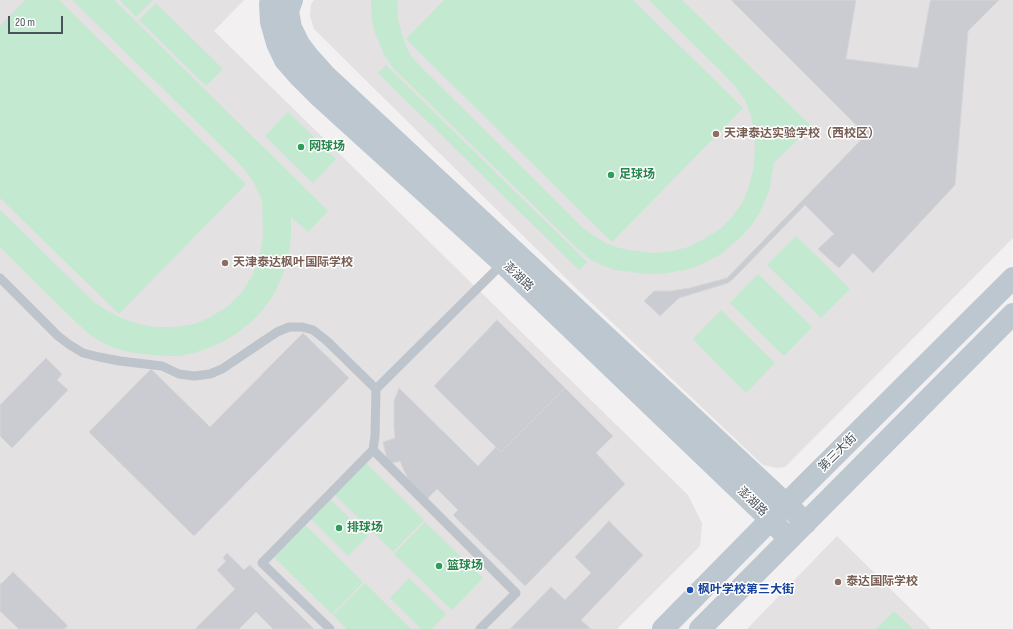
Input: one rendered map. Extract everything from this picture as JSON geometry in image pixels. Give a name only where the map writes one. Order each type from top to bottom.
[{"type":"street","name":"澎湖路","points":[[280,4],[271,22],[277,43],[286,60],[299,76],[503,263],[789,539]]},
{"type":"street","name":"澎湖路","points":[[280,4],[299,44],[326,76],[806,523]]},
{"type":"street","name":"第三大街","points":[[664,629],[786,504],[1013,278]]},
{"type":"street","points":[[700,629],[1013,314]]},
{"type":"lane","points":[[330,629],[262,563],[372,450],[375,436],[376,389],[503,263]]},
{"type":"lane","points":[[0,278],[58,336],[83,353],[120,361],[162,366],[179,374],[194,376],[210,374],[222,369],[277,332],[289,327],[302,327],[313,330],[327,341],[376,389]]},
{"type":"lane","points":[[372,450],[516,593],[480,629]]},
{"type":"shaded area","name":"天津泰达枫叶国际学校","points":[[0,0],[244,0],[214,31],[688,495],[702,523],[700,546],[617,629],[0,629]]},
{"type":"shaded area","name":"天津泰达实验学校（西校区）","points":[[314,0],[1013,0],[1013,238],[785,467],[776,468],[763,465],[583,295],[314,29],[310,16],[311,4]]},
{"type":"shaded area","name":"泰达国际学校","points":[[837,536],[931,629],[747,629]]},
{"type":"green space","points":[[25,0],[59,0],[246,184],[119,314],[0,198],[0,26]]},
{"type":"green space","points":[[72,0],[114,0],[328,211],[308,232],[291,217],[289,255],[283,274],[274,294],[261,312],[249,324],[234,335],[208,348],[179,356],[165,356],[134,353],[117,349],[103,343],[90,335],[77,323],[0,247],[0,210],[94,302],[109,312],[124,319],[139,324],[156,327],[175,327],[195,324],[227,307],[241,293],[252,276],[260,254],[263,236],[262,200],[254,183],[246,171]]},
{"type":"green space","points":[[120,0],[153,0],[136,17]]},
{"type":"green space","points":[[371,0],[397,0],[398,20],[405,44],[411,56],[418,64],[584,229],[604,242],[616,247],[654,253],[673,251],[688,247],[704,239],[720,229],[732,217],[742,203],[749,187],[753,170],[755,149],[754,133],[751,116],[745,100],[722,72],[649,0],[682,0],[811,126],[774,163],[769,191],[760,212],[743,235],[721,254],[698,266],[661,274],[647,274],[615,270],[593,261],[579,250],[393,68],[385,56],[375,33],[372,20]]},
{"type":"green space","name":"足球场","points":[[444,0],[633,0],[743,108],[612,242],[406,39]]},
{"type":"green space","points":[[156,3],[223,69],[206,86],[139,20]]},
{"type":"green space","points":[[386,65],[587,262],[579,270],[378,73]]},
{"type":"green space","name":"网球场","points":[[288,112],[336,159],[313,183],[265,136]]},
{"type":"green space","points":[[796,236],[850,289],[821,318],[767,265]]},
{"type":"green space","points":[[758,274],[812,327],[784,356],[730,303]]},
{"type":"green space","points":[[721,310],[775,363],[746,393],[693,339]]},
{"type":"green space","points":[[366,463],[424,520],[393,552],[335,495]]},
{"type":"green space","name":"排球场","points":[[331,500],[368,536],[348,556],[311,519]]},
{"type":"green space","name":"篮球场","points":[[425,522],[483,578],[452,610],[394,554]]},
{"type":"green space","points":[[305,525],[363,582],[332,614],[274,557]]},
{"type":"green space","points":[[409,578],[446,614],[432,629],[421,629],[390,598]]},
{"type":"green space","points":[[365,583],[411,629],[347,629],[333,615]]},
{"type":"green space","points":[[894,611],[913,629],[876,629]]},
{"type":"building","points":[[731,0],[856,0],[846,59],[918,68],[931,0],[999,0],[968,31],[955,185],[873,273],[853,253],[839,268],[818,249],[834,234],[805,205],[728,283],[679,298],[660,316],[644,301],[654,291],[671,291],[690,288],[727,278],[860,141],[861,130]]},
{"type":"building","points":[[497,320],[565,388],[501,452],[434,386]]},
{"type":"building","points":[[303,333],[349,378],[194,536],[89,432],[151,369],[210,427]]},
{"type":"building","points":[[46,358],[62,374],[57,380],[68,390],[12,448],[0,436],[0,405]]},
{"type":"building","points":[[399,388],[478,466],[496,447],[501,452],[565,388],[613,436],[596,453],[625,484],[525,586],[453,515],[458,510],[437,489],[425,501],[408,479],[400,461],[388,464],[383,442],[395,438],[394,401]]},
{"type":"building","points":[[609,521],[643,555],[581,620],[591,629],[510,629],[551,587],[565,600],[591,573],[575,557]]},
{"type":"building","points":[[227,553],[244,570],[250,565],[314,629],[273,629],[256,612],[239,629],[195,629],[235,589],[217,570],[226,561],[223,558]]},
{"type":"building","points":[[13,572],[68,626],[64,629],[19,629],[0,611],[0,583],[1,584]]},
{"type":"place","name":"天津泰达实验学校（西校区）","points":[[716,134]]},
{"type":"place","name":"网球场","points":[[301,147]]},
{"type":"place","name":"足球场","points":[[611,175]]},
{"type":"place","name":"天津泰达枫叶国际学校","points":[[225,263]]},
{"type":"place","name":"排球场","points":[[339,528]]},
{"type":"place","name":"篮球场","points":[[439,566]]},
{"type":"place","name":"泰达国际学校","points":[[838,582]]},
{"type":"place","name":"枫叶学校第三大街","points":[[690,590]]}]
